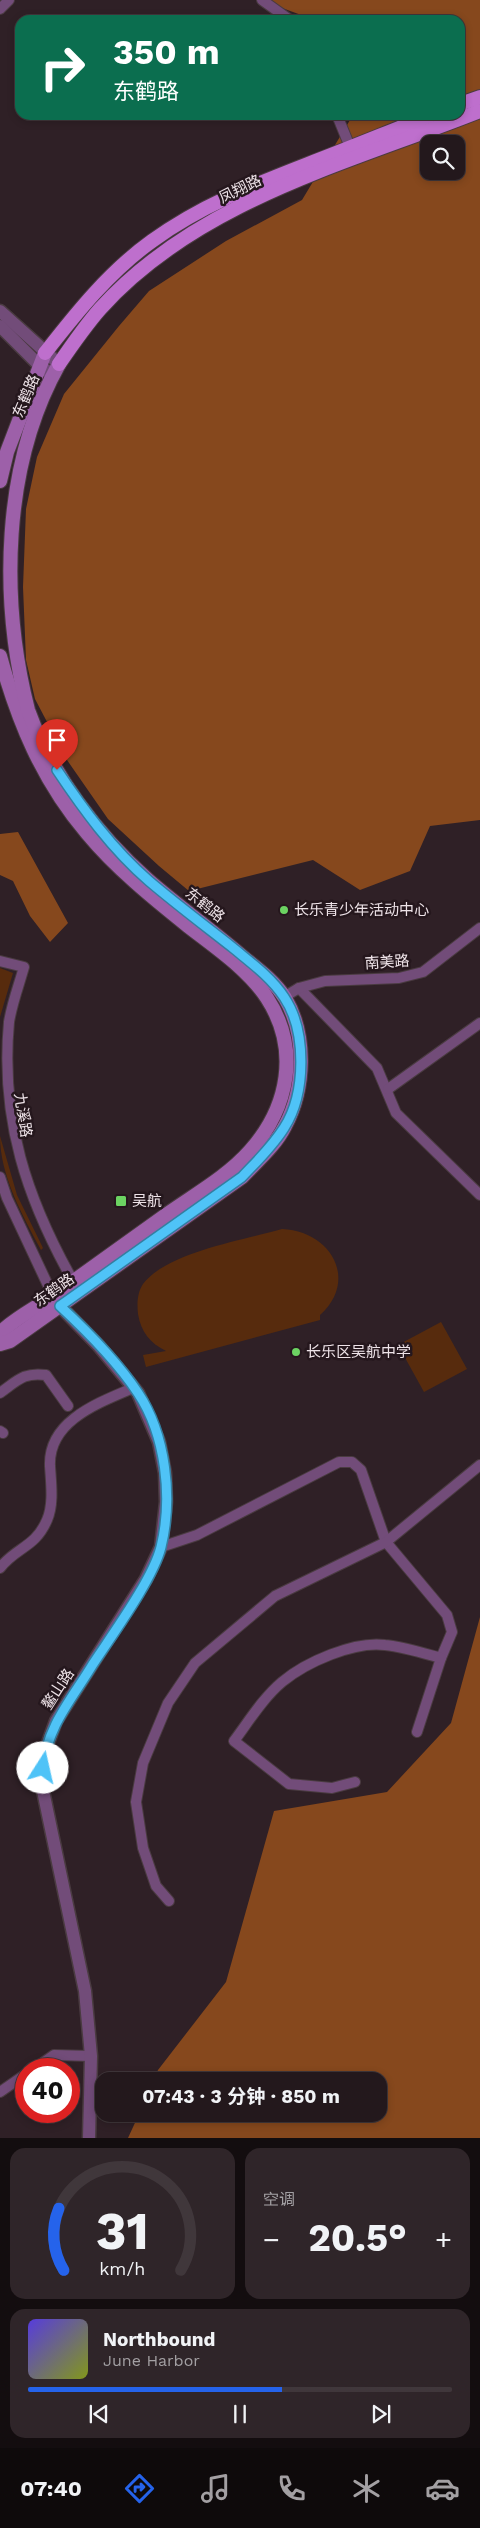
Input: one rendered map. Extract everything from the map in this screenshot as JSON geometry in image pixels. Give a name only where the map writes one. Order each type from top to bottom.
[{"type":"main road","points":[[465,102],[480,97]]},
{"type":"main road","name":"凤翔路","points":[[465,117],[480,111]]},
{"type":"main road","name":"凤翔路","points":[[43,360],[84,305],[110,277],[152,241],[207,207],[231,195],[419,120]]},
{"type":"main road","name":"凤翔路","points":[[56,369],[100,309],[123,286],[185,238],[216,219],[279,189],[457,120]]},
{"type":"main road","name":"东鹤路","points":[[0,481],[7,452],[43,360]]},
{"type":"main road","name":"东鹤路","points":[[0,1333],[56,1301],[242,1177],[266,1153],[285,1126],[294,1104],[301,1063],[297,1030],[284,997],[264,974],[147,880],[108,840],[57,770],[28,710],[19,682],[10,641],[7,560],[9,520],[24,442],[41,396],[56,369]]},
{"type":"main road","name":"东鹤路","points":[[0,656],[18,717],[37,756],[74,816],[87,833],[132,879],[217,949],[266,997],[284,1038],[287,1062],[283,1096],[271,1122],[250,1151],[212,1183],[73,1282],[56,1301],[10,1341],[0,1344]]},
{"type":"street","points":[[0,9],[9,0]]},
{"type":"street","points":[[262,0],[283,15]]},
{"type":"street","points":[[339,120],[350,147]]},
{"type":"street","name":"东鹤路","points":[[0,311],[43,360]]},
{"type":"street","name":"东鹤路","points":[[0,326],[56,369]]},
{"type":"street","name":"南美路","points":[[284,997],[300,988],[325,981],[411,977],[423,972],[480,928]]},
{"type":"street","name":"九溪路","points":[[0,961],[24,967],[8,1022],[5,1056],[4,1085],[10,1133],[29,1196],[73,1282]]},
{"type":"street","points":[[300,988],[377,1068],[388,1089],[396,1113],[480,1195]]},
{"type":"street","points":[[388,1089],[480,1023]]},
{"type":"street","points":[[0,1177],[7,1198],[56,1301]]},
{"type":"street","name":"鳌山路","points":[[56,1301],[98,1345],[133,1388],[149,1415],[159,1442],[165,1473],[166,1502],[161,1547],[146,1579],[56,1721],[45,1751],[42,1786],[85,1991],[91,2056],[89,2138]]},
{"type":"street","points":[[0,1393],[25,1375],[31,1373],[46,1375],[68,1406]]},
{"type":"street","points":[[0,1568],[6,1560],[37,1539],[48,1518],[52,1492],[50,1457],[58,1435],[76,1415],[133,1388]]},
{"type":"street","points":[[161,1547],[197,1535],[339,1462],[352,1462],[361,1470],[386,1542],[447,1615],[452,1632],[441,1658],[417,1732]]},
{"type":"street","points":[[169,1901],[156,1886],[143,1848],[136,1802],[143,1763],[168,1703],[196,1663],[275,1596],[386,1542],[480,1465]]},
{"type":"street","points":[[355,1782],[332,1788],[289,1784],[234,1741],[263,1702],[283,1681],[313,1663],[357,1646],[384,1644],[441,1658]]},
{"type":"street","points":[[50,2058],[54,2055],[91,2056]]},
{"type":"street","points":[[0,2092],[15,2082]]},
{"type":"shaded area","points":[[260,0],[480,0],[480,820],[430,826],[410,871],[360,890],[313,860],[189,891],[108,819],[67,760],[35,699],[26,660],[23,587],[26,509],[37,457],[64,394],[149,291],[226,241],[302,200],[350,120],[465,120],[465,15],[301,15]]},
{"type":"shaded area","points":[[18,832],[68,923],[50,942],[30,916],[13,881],[0,875],[0,834]]},
{"type":"shaded area","points":[[0,968],[13,973],[0,1017]]},
{"type":"shaded area","points":[[0,1136],[17,1195],[43,1248],[41,1250],[20,1210],[8,1181],[1,1151]]},
{"type":"shaded area","points":[[282,1229],[299,1232],[314,1238],[326,1248],[334,1260],[338,1273],[337,1287],[332,1301],[320,1315],[320,1320],[146,1367],[143,1355],[166,1351],[151,1341],[141,1326],[138,1302],[143,1284],[154,1273],[188,1255]]},
{"type":"shaded area","points":[[441,1322],[467,1369],[424,1392],[398,1345]]},
{"type":"shaded area","points":[[480,1617],[480,2138],[128,2138],[135,2122],[387,2122],[387,2072],[157,2072],[226,1982],[274,1811],[387,1792],[451,1723]]},
{"type":"place","name":"长乐青少年活动中心","points":[[284,910]]},
{"type":"place","name":"吴航","points":[[121,1201]]},
{"type":"place","name":"长乐区吴航中学","points":[[296,1352]]},
{"type":"route","points":[[43,1768],[45,1751],[56,1721],[126,1612],[154,1563],[161,1547],[166,1502],[165,1473],[159,1442],[138,1393],[98,1345],[60,1306],[242,1177],[266,1153],[285,1126],[294,1104],[301,1063],[297,1030],[284,997],[264,974],[147,880],[108,840],[57,770]]}]
